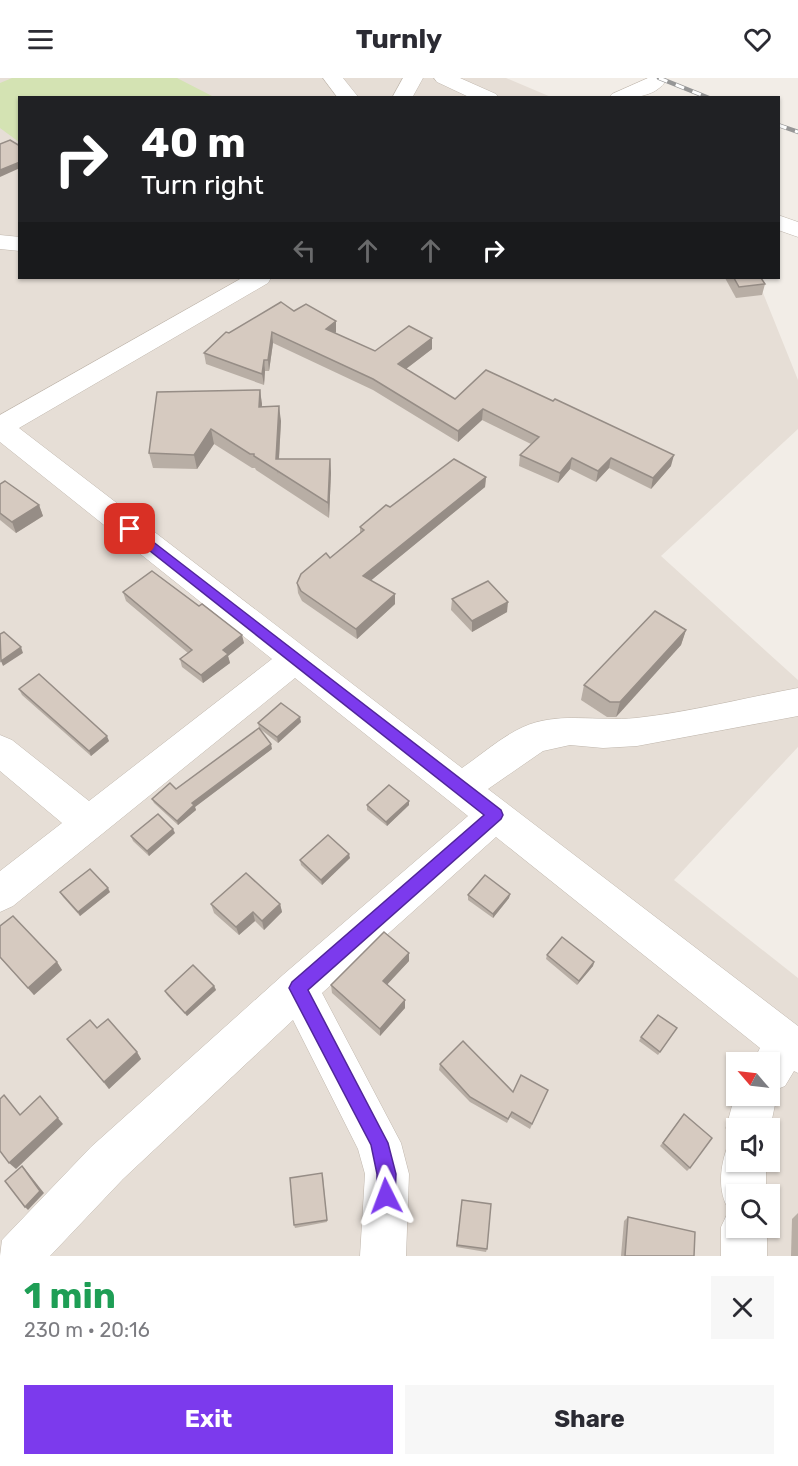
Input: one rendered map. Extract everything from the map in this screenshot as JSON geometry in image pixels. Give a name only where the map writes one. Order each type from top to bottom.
[{"type":"street","points":[[333,78],[347,96]]},
{"type":"street","points":[[403,96],[413,78]]},
{"type":"street","points":[[444,78],[484,96]]},
{"type":"street","points":[[624,96],[655,82]]},
{"type":"street","points":[[780,223],[798,230]]},
{"type":"street","points":[[0,242],[18,244]]},
{"type":"street","points":[[257,279],[0,428],[495,815],[785,1055]]},
{"type":"street","points":[[0,894],[297,658]]},
{"type":"street","points":[[461,788],[534,738],[570,731],[603,734],[637,732],[798,702]]},
{"type":"street","points":[[0,750],[89,823]]},
{"type":"street","points":[[18,1256],[107,1163],[298,988],[495,815]]},
{"type":"street","points":[[298,988],[379,1143],[387,1174],[383,1256]]},
{"type":"street","points":[[744,1238],[744,1256]]},
{"type":"shaded area","points":[[0,78],[506,78],[549,96],[18,96],[18,279],[757,279],[798,380],[798,429],[661,556],[798,680],[798,747],[674,880],[798,978],[798,1256],[0,1256]]},
{"type":"green space","points":[[12,78],[177,78],[212,96],[18,96],[18,141],[0,128],[0,83]]},
{"type":"building","points":[[10,140],[18,145],[18,163],[0,170],[0,144]]},
{"type":"building","points":[[735,279],[762,279],[765,284],[739,287]]},
{"type":"building","points":[[281,302],[294,311],[306,304],[336,321],[326,329],[375,351],[409,326],[432,338],[398,364],[455,399],[486,370],[553,401],[555,399],[674,455],[653,478],[611,458],[598,471],[572,458],[560,473],[520,455],[539,437],[483,409],[458,431],[373,379],[272,332],[268,360],[264,360],[262,374],[204,353],[226,332],[229,333]]},
{"type":"building","points":[[260,390],[259,407],[279,406],[276,459],[330,459],[328,503],[254,454],[250,454],[211,429],[194,455],[149,453],[157,392]]},
{"type":"building","points":[[454,459],[486,477],[363,576],[395,594],[356,629],[301,591],[297,583],[301,574],[326,553],[330,558],[364,530],[360,527],[386,505],[390,507]]},
{"type":"building","points":[[5,481],[39,505],[12,522],[0,513],[0,484]]},
{"type":"building","points":[[152,571],[199,606],[202,604],[242,635],[223,650],[228,654],[201,675],[180,659],[192,650],[123,592]]},
{"type":"building","points":[[488,581],[508,602],[472,621],[452,599]]},
{"type":"building","points":[[655,611],[686,630],[620,702],[610,702],[584,685]]},
{"type":"building","points":[[4,632],[21,647],[1,661],[0,634]]},
{"type":"building","points":[[39,674],[107,736],[89,751],[19,689]]},
{"type":"building","points":[[281,703],[300,717],[277,737],[258,723]]},
{"type":"building","points":[[259,728],[271,744],[192,803],[194,805],[177,821],[152,799],[170,783],[176,789]]},
{"type":"building","points":[[389,785],[409,801],[386,822],[367,805]]},
{"type":"building","points":[[158,814],[173,829],[147,851],[131,836]]},
{"type":"building","points":[[328,835],[349,854],[321,880],[300,860]]},
{"type":"building","points":[[90,869],[108,888],[78,912],[60,892]]},
{"type":"building","points":[[246,873],[280,904],[262,921],[253,912],[236,927],[211,904]]},
{"type":"building","points":[[485,875],[510,894],[493,914],[468,895]]},
{"type":"building","points":[[13,916],[57,962],[28,988],[0,957],[0,926]]},
{"type":"building","points":[[384,932],[409,953],[383,981],[405,1000],[380,1029],[331,985]]},
{"type":"building","points":[[562,937],[594,962],[579,981],[547,955]]},
{"type":"building","points":[[193,965],[214,986],[185,1013],[165,991]]},
{"type":"building","points":[[658,1015],[677,1028],[660,1052],[641,1037]]},
{"type":"building","points":[[108,1019],[137,1052],[104,1082],[67,1039],[90,1020],[97,1028]]},
{"type":"building","points":[[463,1041],[513,1092],[521,1075],[548,1090],[532,1124],[512,1112],[508,1119],[470,1097],[440,1064]]},
{"type":"building","points":[[4,1095],[20,1115],[40,1096],[58,1118],[9,1163],[0,1151],[0,1099]]},
{"type":"building","points":[[684,1114],[712,1138],[690,1168],[663,1143]]},
{"type":"building","points":[[22,1166],[40,1191],[25,1207],[5,1181]]},
{"type":"building","points":[[322,1173],[327,1220],[294,1225],[290,1178]]},
{"type":"building","points":[[462,1200],[491,1204],[487,1249],[457,1245]]},
{"type":"building","points":[[628,1217],[695,1232],[694,1256],[625,1256]]},
{"type":"railway","points":[[659,78],[704,96]]},
{"type":"railway","points":[[780,126],[798,132]]},
{"type":"route","points":[[130,529],[495,815],[298,988],[379,1143],[387,1174],[386,1196]]}]
